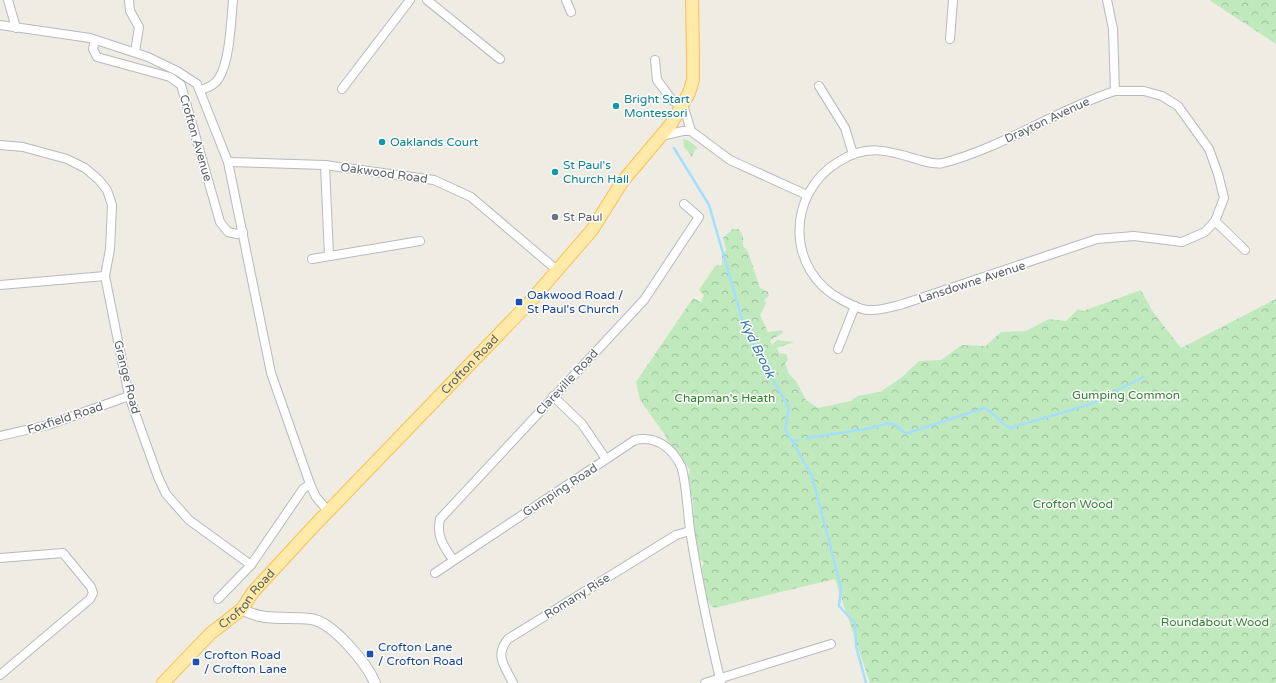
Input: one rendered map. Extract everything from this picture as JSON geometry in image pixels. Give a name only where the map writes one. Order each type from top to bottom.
[{"type":"main road","name":"Crofton Road","points":[[163,683],[210,634],[242,609],[253,592],[328,511],[558,271],[592,230],[622,182],[674,119],[689,93],[692,80],[692,0]]},
{"type":"street","points":[[8,0],[16,28]]},
{"type":"street","points":[[129,0],[130,11],[139,27],[134,52]]},
{"type":"street","points":[[201,90],[211,87],[219,79],[222,71],[228,45],[233,0]]},
{"type":"street","points":[[342,89],[410,0]]},
{"type":"street","points":[[427,0],[438,3],[500,59]]},
{"type":"street","points":[[566,0],[571,12]]},
{"type":"street","points":[[950,39],[952,0]]},
{"type":"street","points":[[1107,0],[1113,29],[1115,91]]},
{"type":"street","name":"Crofton Avenue","points":[[0,25],[95,40],[134,52],[187,76],[197,84],[201,90],[228,162],[271,373],[310,484],[316,497],[328,511]]},
{"type":"street","name":"Crofton Avenue","points":[[95,40],[93,50],[97,57],[170,77],[181,85],[220,222],[228,232],[237,234],[243,232]]},
{"type":"street","points":[[655,60],[656,80],[672,100],[686,110],[691,132]]},
{"type":"street","points":[[819,86],[845,128],[853,154]]},
{"type":"street","name":"Drayton Avenue","points":[[807,195],[822,174],[853,154],[882,150],[927,162],[941,163],[986,148],[1092,98],[1115,91],[1144,91],[1162,96],[1178,106],[1196,128],[1209,149],[1218,174],[1224,198],[1215,221]]},
{"type":"street","points":[[661,136],[682,131],[691,132],[730,160],[807,195]]},
{"type":"street","name":"Grange Road","points":[[0,145],[22,147],[67,159],[85,168],[99,180],[107,190],[112,205],[110,249],[105,276],[129,396],[158,477],[166,494],[189,520],[251,565]]},
{"type":"street","name":"Oakwood Road","points":[[228,162],[324,165],[434,180],[471,196],[558,271]]},
{"type":"street","points":[[324,165],[329,256]]},
{"type":"street","name":"Lansdowne Avenue","points":[[807,195],[798,224],[803,257],[812,273],[826,290],[855,306],[866,310],[880,310],[903,304],[1097,239],[1134,236],[1182,242],[1205,232],[1215,221]]},
{"type":"street","name":"Clareville Road","points":[[452,560],[440,540],[438,530],[440,519],[644,300],[699,217],[684,204]]},
{"type":"street","points":[[1215,221],[1245,250]]},
{"type":"street","points":[[312,258],[420,241]]},
{"type":"street","points":[[0,285],[105,276]]},
{"type":"street","points":[[838,350],[855,306]]},
{"type":"street","name":"Foxfield Road","points":[[0,436],[48,425],[129,396]]},
{"type":"street","points":[[553,396],[582,424],[606,460]]},
{"type":"street","name":"Gumping Road","points":[[434,573],[635,440],[650,438],[659,441],[668,448],[682,468],[690,531]]},
{"type":"street","points":[[218,599],[251,565],[303,488],[310,484]]},
{"type":"street","points":[[690,531],[720,680]]},
{"type":"street","name":"Romany Rise","points":[[513,683],[500,656],[501,647],[508,639],[676,535],[690,531]]},
{"type":"street","points":[[0,558],[63,553],[91,587],[93,593],[90,599],[0,675]]},
{"type":"street","points":[[242,609],[258,616],[311,620],[325,624],[365,664],[375,683]]},
{"type":"street","points":[[705,683],[720,680],[831,644]]},
{"type":"green space","points":[[1209,0],[1276,0],[1276,44]]},
{"type":"green space","points":[[683,139],[689,141],[698,148],[695,150],[692,157],[684,147]]},
{"type":"green space","name":"Crofton Wood","points":[[733,229],[739,229],[743,237],[743,246],[748,252],[760,288],[768,292],[769,296],[764,300],[766,303],[760,315],[768,332],[782,330],[783,333],[770,340],[772,345],[777,340],[794,342],[777,348],[779,353],[786,354],[788,360],[785,363],[789,374],[796,381],[806,400],[818,408],[851,401],[857,396],[880,392],[901,378],[919,361],[941,360],[962,345],[986,346],[1001,332],[1026,331],[1049,319],[1066,321],[1078,309],[1083,311],[1141,290],[1153,312],[1181,348],[1276,299],[1276,683],[870,683],[835,579],[714,608],[707,599],[701,579],[704,577],[701,568],[704,563],[703,561],[697,559],[693,530],[695,527],[692,520],[694,511],[693,501],[692,496],[689,495],[688,476],[690,470],[667,441],[665,435],[640,400],[636,382],[693,298],[701,302],[704,295],[699,290],[715,266],[722,265],[722,256],[726,250],[723,238]]},
{"type":"waterway","name":"Kyd Brook","points":[[674,148],[709,205],[745,329],[789,408],[785,429],[812,476],[841,587],[839,606],[855,623],[856,646],[866,683]]},
{"type":"waterway","points":[[807,438],[872,428],[889,423],[896,425],[905,433],[908,433],[984,408],[1010,428],[1091,404],[1143,377]]},
{"type":"waterway","name":"Kyd Brook","points":[[792,441],[798,440]]},
{"type":"place","name":"Bright Start Montessori","points":[[616,106]]},
{"type":"place","name":"Oaklands Court","points":[[382,142]]},
{"type":"place","name":"St Paul's Church Hall","points":[[555,172]]},
{"type":"place","name":"St Paul","points":[[555,217]]},
{"type":"place","name":"Oakwood Road / St Paul's Church","points":[[519,302]]},
{"type":"place","name":"Crofton Lane / Crofton Road","points":[[370,654]]},
{"type":"place","name":"Crofton Road / Crofton Lane","points":[[196,662]]},
{"type":"park label","name":"Gumping Common","points":[[1126,395]]},
{"type":"park label","name":"Chapman's Heath","points":[[725,398]]},
{"type":"park label","name":"Roundabout Wood","points":[[1215,622]]}]
